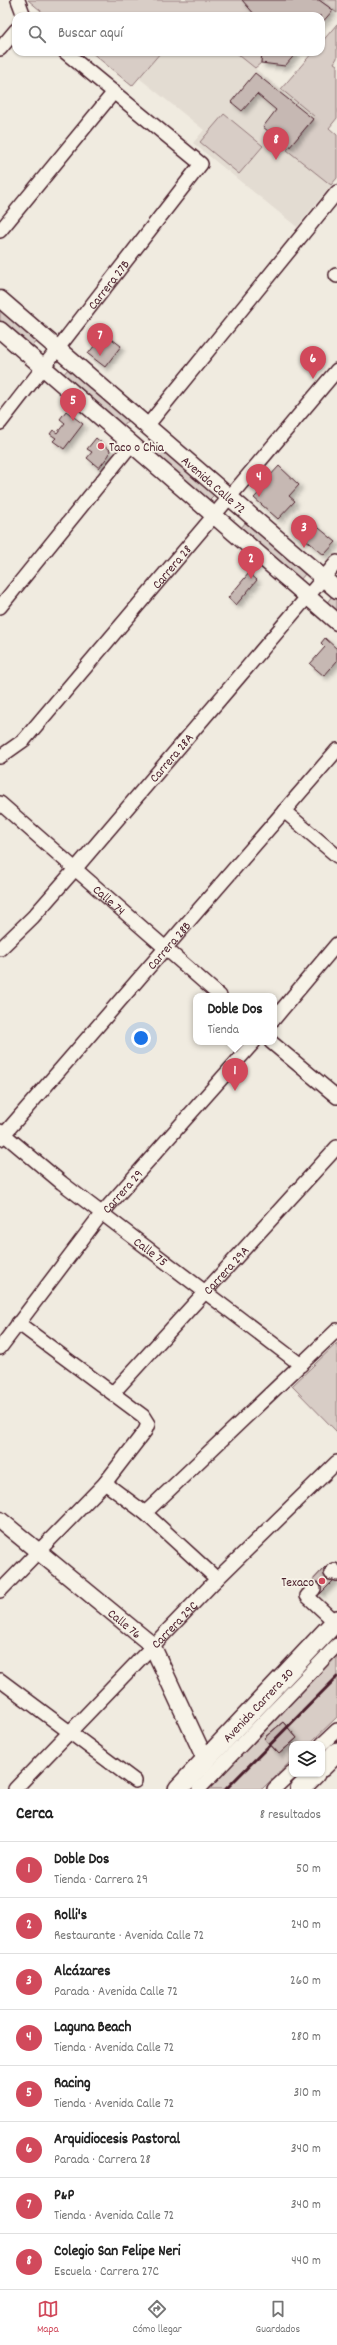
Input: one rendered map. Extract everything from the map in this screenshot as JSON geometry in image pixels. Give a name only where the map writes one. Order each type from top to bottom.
[{"type":"highway","name":"Avenida Carrera 30","points":[[178,1789],[206,1761],[336,1621]]},
{"type":"highway","points":[[325,1764],[337,1752]]},
{"type":"highway","points":[[300,1789],[312,1777]]},
{"type":"main road","name":"Avenida Calle 72","points":[[0,299],[337,590]]},
{"type":"main road","name":"Avenida Calle 72","points":[[0,330],[337,622]]},
{"type":"main road","name":"Calle 76","points":[[0,1520],[152,1645],[206,1761]]},
{"type":"street","points":[[18,0],[22,12]]},
{"type":"street","points":[[0,50],[12,35]]},
{"type":"street","points":[[0,231],[114,92],[70,56]]},
{"type":"street","name":"Carrera 27B","points":[[0,423],[44,369],[201,164],[114,92]]},
{"type":"street","points":[[147,426],[337,192]]},
{"type":"street","name":"Carrera 28","points":[[0,757],[24,740],[337,370]]},
{"type":"street","points":[[0,607],[131,445]]},
{"type":"street","name":"Carrera 28A","points":[[0,949],[33,917],[76,868],[337,562]]},
{"type":"street","name":"Carrera 28B","points":[[1,1135],[167,948],[337,750]]},
{"type":"street","name":"Calle 74","points":[[0,803],[76,868],[217,993]]},
{"type":"street","points":[[284,811],[337,856]]},
{"type":"street","points":[[277,1015],[337,944]]},
{"type":"street","name":"Carrera 29","points":[[0,1348],[102,1213],[251,1045]]},
{"type":"street","points":[[275,1045],[337,1097]]},
{"type":"street","name":"Calle 75","points":[[1,1135],[62,1184],[301,1365]]},
{"type":"street","name":"Carrera 29A","points":[[113,1393],[337,1147]]},
{"type":"street","points":[[0,1591],[105,1483],[145,1431],[148,1424],[143,1416],[18,1323]]},
{"type":"street","points":[[145,1513],[337,1330]]},
{"type":"street","name":"Carrera 29C","points":[[15,1789],[152,1645],[217,1579],[337,1462]]},
{"type":"street","points":[[105,1483],[145,1513],[217,1579]]},
{"type":"street","points":[[314,1589],[307,1596],[336,1621]]},
{"type":"street","points":[[199,1789],[337,1645]]},
{"type":"street","points":[[0,1680],[135,1781]]},
{"type":"street","points":[[325,1741],[337,1730]]},
{"type":"street","points":[[274,1789],[289,1775]]},
{"type":"shaded area","points":[[28,0],[242,0],[252,12],[42,12]]},
{"type":"shaded area","points":[[319,0],[337,0],[337,13]]},
{"type":"shaded area","points":[[337,24],[337,58],[334,63],[337,65],[337,118],[329,128],[337,135],[337,178],[331,185],[287,150],[315,117],[281,89],[310,56],[325,56],[325,38]]},
{"type":"shaded area","points":[[96,56],[158,56],[132,86]]},
{"type":"shaded area","points":[[158,56],[240,56],[337,135],[337,178],[297,227],[193,143],[204,130],[139,78]]},
{"type":"shaded area","points":[[240,56],[262,56],[261,63],[255,68]]},
{"type":"shaded area","points":[[224,114],[263,146],[239,174],[200,142]]},
{"type":"shaded area","points":[[0,308],[37,340],[31,347],[0,321]]},
{"type":"shaded area","points":[[69,368],[128,420],[122,427],[62,376]]},
{"type":"shaded area","points":[[155,443],[215,494],[208,501],[149,450]]},
{"type":"shaded area","points":[[246,522],[306,573],[300,580],[240,529]]},
{"type":"shaded area","points":[[332,596],[337,600],[337,613],[326,604]]},
{"type":"shaded area","points":[[337,1343],[337,1432],[292,1386]]},
{"type":"shaded area","points":[[337,1653],[337,1717],[312,1741],[289,1741],[289,1763],[262,1789],[206,1789]]},
{"type":"building","points":[[242,0],[319,0],[333,10],[325,19],[325,12],[252,12]]},
{"type":"building","points":[[262,56],[294,56],[285,66],[261,63]]},
{"type":"building","points":[[255,73],[313,119],[289,148],[263,127],[276,110],[257,94],[242,111],[231,102]]},
{"type":"building","points":[[104,333],[121,346],[105,367],[88,354]]},
{"type":"building","points":[[66,411],[83,424],[64,449],[53,441],[56,438],[50,434],[53,430],[57,433],[65,423],[60,419]]},
{"type":"building","points":[[96,438],[110,450],[109,455],[99,468],[87,458],[92,452],[87,449]]},
{"type":"building","points":[[279,466],[299,485],[289,496],[295,501],[278,519],[254,498],[271,480],[268,478]]},
{"type":"building","points":[[308,519],[336,542],[324,555],[297,532]]},
{"type":"building","points":[[249,573],[257,580],[236,605],[228,598]]},
{"type":"building","points":[[325,638],[337,649],[337,661],[324,676],[310,664],[325,647],[321,643]]},
{"type":"building","name":"Texaco","points":[[325,1567],[336,1578],[320,1594],[309,1584]]},
{"type":"building","points":[[283,1722],[297,1738],[294,1741],[289,1741],[289,1745],[279,1754],[264,1738]]},
{"type":"building","points":[[283,1722],[297,1738],[294,1741],[289,1741],[289,1745],[279,1754],[264,1738]]},
{"type":"tunnel","points":[[314,1589],[331,1573]]},
{"type":"railway","points":[[226,1789],[337,1677]]},
{"type":"place","name":"Colegio San Felipe Neri","points":[[276,160]]},
{"type":"place","name":"P&P","points":[[100,356]]},
{"type":"place","name":"Arquidiocesis Pastoral","points":[[313,379]]},
{"type":"place","name":"Racing","points":[[73,421]]},
{"type":"place","name":"Taco o Chia","points":[[101,446]]},
{"type":"place","name":"Laguna Beach","points":[[259,497]]},
{"type":"place","name":"Alcázares","points":[[304,548]]},
{"type":"place","name":"Rolli's","points":[[251,579]]},
{"type":"place","name":"Doble Dos","points":[[235,1091]]},
{"type":"place","name":"Texaco","points":[[322,1581]]}]
